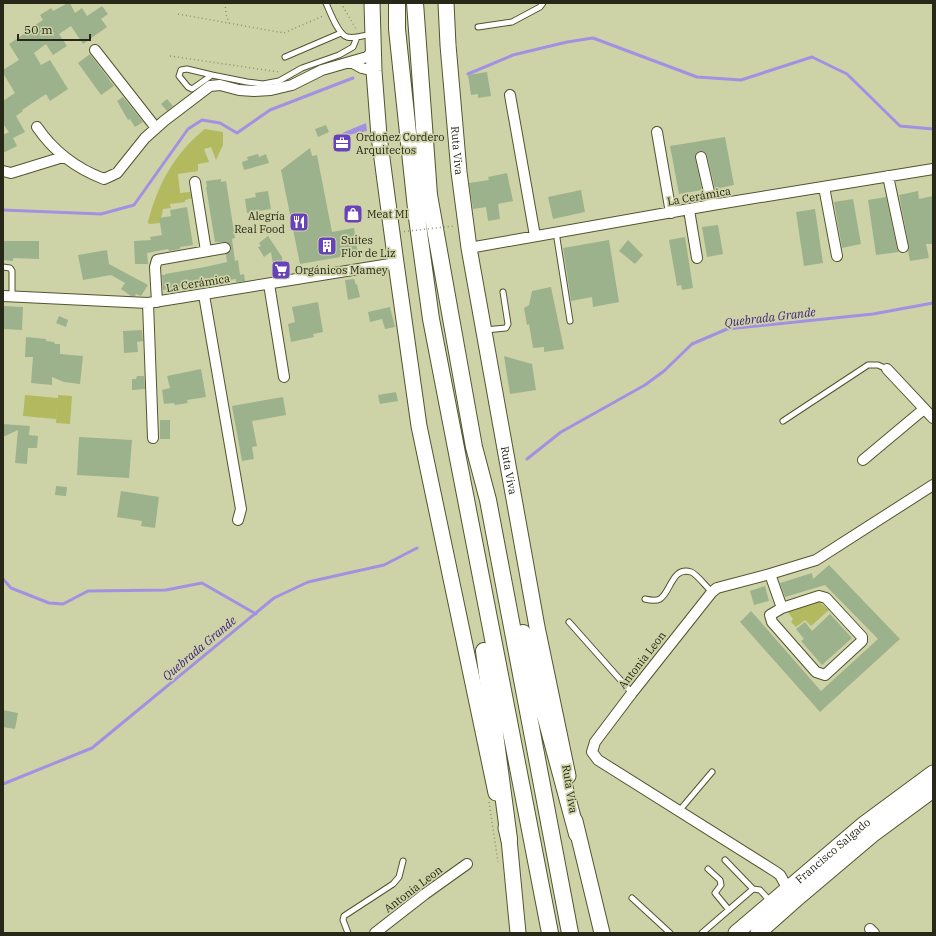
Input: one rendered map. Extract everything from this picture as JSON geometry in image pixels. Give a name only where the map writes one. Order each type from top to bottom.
[{"type":"highway","points":[[397,3],[397,29],[417,218],[431,319],[550,933]]},
{"type":"highway","points":[[415,3],[429,195],[474,447],[577,834]]},
{"type":"highway","points":[[488,500],[570,933]]},
{"type":"highway","points":[[469,514],[472,575],[488,672],[509,839]]},
{"type":"main road","points":[[372,3],[366,32],[374,51],[376,138],[391,245],[396,263],[419,426],[497,798],[509,839],[518,933]]},
{"type":"main road","name":"Ruta Viva","points":[[446,3],[448,45],[459,172],[469,248],[537,628],[566,765],[577,834],[602,933]]},
{"type":"main road","name":"Francisco Salgado","points":[[736,933],[864,824],[933,772]]},
{"type":"main road","name":"Francisco Salgado","points":[[758,933],[801,894],[872,835],[933,790]]},
{"type":"street","points":[[95,50],[156,128]]},
{"type":"street","points":[[37,127],[47,142],[63,157],[91,174],[104,178],[117,173],[145,138],[210,86],[220,85],[239,90],[254,91],[271,90],[292,85],[322,70],[367,57],[374,51]]},
{"type":"street","points":[[351,62],[362,68],[374,71]]},
{"type":"street","points":[[510,95],[535,236]]},
{"type":"street","points":[[657,132],[671,213]]},
{"type":"street","points":[[3,171],[11,173],[63,157]]},
{"type":"street","points":[[701,157],[712,205]]},
{"type":"street","name":"La Cerámica","points":[[469,248],[712,205],[933,169]]},
{"type":"street","points":[[888,176],[903,247]]},
{"type":"street","points":[[195,182],[206,251]]},
{"type":"street","points":[[824,187],[837,256]]},
{"type":"street","points":[[689,210],[697,258]]},
{"type":"street","points":[[153,438],[152,303],[157,260],[225,248]]},
{"type":"street","name":"La Cerámica","points":[[8,296],[152,303],[396,263]]},
{"type":"street","points":[[269,284],[284,377]]},
{"type":"street","points":[[204,295],[241,509],[238,520]]},
{"type":"street","points":[[887,369],[933,418]]},
{"type":"street","points":[[863,460],[924,409]]},
{"type":"street","name":"Antonia Leon","points":[[788,888],[783,879],[776,872],[598,760],[592,752],[595,742],[712,592],[717,588],[816,560],[933,485]]},
{"type":"street","points":[[770,574],[782,608]]},
{"type":"street","points":[[819,596],[826,598],[862,637],[862,641],[825,676],[820,674],[816,672],[772,622],[770,614],[782,608],[819,596]]},
{"type":"street","name":"Antonia Leon","points":[[375,933],[425,894],[467,864]]},
{"type":"lane","points":[[326,3],[340,33],[347,37],[357,37],[366,32]]},
{"type":"lane","points":[[478,27],[512,22],[543,3]]},
{"type":"lane","points":[[285,57],[340,33]]},
{"type":"lane","points":[[212,75],[192,88],[188,88],[179,76],[181,70],[187,69],[247,82],[263,84],[279,81],[302,68],[339,55],[353,46],[357,37]]},
{"type":"lane","points":[[556,232],[570,321]]},
{"type":"lane","points":[[3,267],[10,268],[12,270],[8,296]]},
{"type":"lane","points":[[484,330],[506,328],[508,324],[503,292]]},
{"type":"lane","points":[[783,421],[868,365],[878,365],[887,369]]},
{"type":"lane","points":[[645,599],[660,599],[667,591],[673,578],[680,573],[686,572],[692,572],[696,575],[712,592]]},
{"type":"lane","points":[[569,622],[632,693]]},
{"type":"lane","points":[[679,811],[712,772]]},
{"type":"lane","points":[[725,860],[753,889],[760,890],[771,903]]},
{"type":"lane","points":[[348,933],[343,920],[344,916],[393,884],[399,877],[403,861]]},
{"type":"lane","points":[[708,869],[720,880],[721,885],[716,893],[729,910]]},
{"type":"lane","points":[[702,933],[753,889]]},
{"type":"lane","points":[[632,898],[670,933]]},
{"type":"path","points":[[225,3],[229,23]]},
{"type":"path","points":[[341,3],[355,28],[366,32]]},
{"type":"path","points":[[178,14],[284,33],[331,13]]},
{"type":"path","points":[[170,56],[275,72],[280,72],[283,70],[285,57]]},
{"type":"path","points":[[400,232],[454,226]]},
{"type":"green space","points":[[205,129],[223,132],[223,145],[216,160],[211,147],[204,149],[209,162],[198,164],[198,171],[178,174],[180,193],[190,192],[192,198],[185,200],[185,202],[170,204],[171,208],[163,209],[160,223],[149,224],[148,222],[152,208],[162,182],[184,149]]},
{"type":"green space","points":[[25,395],[58,398],[58,395],[72,396],[70,424],[56,423],[57,407],[56,419],[23,416]]},
{"type":"green space","points":[[819,602],[829,610],[811,626],[805,620],[796,627],[791,622],[793,619],[788,612]]},
{"type":"shaded area","points":[[366,123],[367,131],[343,136],[342,133]]},
{"type":"building","points":[[70,3],[75,13],[82,8],[87,16],[102,6],[108,14],[101,19],[107,27],[83,44],[71,26],[59,34],[67,46],[53,55],[46,44],[34,53],[41,65],[50,60],[68,89],[50,101],[46,94],[22,110],[23,111],[16,116],[25,132],[13,138],[17,146],[3,153],[3,135],[9,132],[3,124],[3,101],[15,93],[3,73],[3,70],[19,60],[9,44],[43,20],[40,15],[51,8],[53,11]]},
{"type":"building","points":[[90,54],[114,86],[101,95],[78,63]]},
{"type":"building","points":[[487,72],[491,96],[478,98],[478,94],[471,95],[468,75]]},
{"type":"building","points":[[123,97],[143,122],[135,127],[130,119],[128,120],[117,101]]},
{"type":"building","points":[[167,99],[173,106],[167,111],[161,104]]},
{"type":"building","points":[[326,125],[329,132],[318,137],[315,129]]},
{"type":"building","points":[[725,137],[734,185],[715,189],[707,155],[703,151],[700,151],[696,153],[695,158],[702,190],[679,194],[670,146]]},
{"type":"building","points":[[310,148],[312,156],[317,155],[332,232],[354,228],[358,254],[300,264],[281,170]]},
{"type":"building","points":[[258,154],[259,157],[266,154],[269,163],[244,170],[242,162],[248,160],[247,157]]},
{"type":"building","points":[[507,173],[513,201],[498,204],[500,219],[488,221],[486,207],[473,209],[469,183],[489,180],[488,177]]},
{"type":"building","points":[[221,179],[221,182],[226,181],[235,238],[232,239],[235,261],[238,260],[240,275],[244,274],[245,281],[236,282],[236,279],[163,290],[162,275],[227,262],[226,254],[231,251],[231,246],[227,242],[215,242],[206,187],[206,181]]},
{"type":"building","points":[[581,190],[585,212],[553,219],[548,197]]},
{"type":"building","points":[[268,191],[271,209],[247,213],[245,199],[256,197],[255,193]]},
{"type":"building","points":[[918,191],[919,199],[933,196],[933,244],[926,244],[929,258],[910,261],[908,250],[909,246],[899,195]]},
{"type":"building","points":[[886,197],[899,252],[876,255],[868,200]]},
{"type":"building","points":[[853,199],[861,244],[842,248],[834,202]]},
{"type":"building","points":[[187,207],[193,245],[180,247],[180,249],[169,251],[168,249],[147,253],[148,264],[135,264],[134,241],[151,240],[150,237],[162,235],[159,218],[171,216],[170,210]]},
{"type":"building","points":[[815,209],[823,263],[804,266],[796,212]]},
{"type":"building","points":[[718,225],[723,254],[707,257],[702,227]]},
{"type":"building","points":[[268,236],[282,257],[283,269],[274,270],[271,252],[264,257],[258,247],[261,246],[259,243]]},
{"type":"building","points":[[685,237],[693,288],[682,290],[681,285],[677,286],[669,240]]},
{"type":"building","points":[[609,240],[619,302],[593,307],[592,297],[571,301],[563,248]]},
{"type":"building","points":[[628,240],[643,255],[635,264],[619,251]]},
{"type":"building","points":[[3,241],[39,241],[39,259],[13,258],[13,261],[3,260]]},
{"type":"building","points":[[107,250],[109,264],[148,285],[141,296],[136,294],[135,296],[131,296],[121,289],[125,283],[111,275],[83,280],[78,255]]},
{"type":"building","points":[[354,279],[356,285],[357,284],[360,297],[348,300],[345,280]]},
{"type":"building","points":[[551,287],[564,349],[544,352],[544,347],[533,348],[529,324],[527,325],[524,308],[529,305],[532,291]]},
{"type":"building","points":[[318,302],[323,332],[313,334],[314,337],[291,342],[288,324],[295,322],[292,307]]},
{"type":"building","points":[[3,306],[23,307],[22,330],[3,329]]},
{"type":"building","points":[[390,307],[395,327],[385,329],[382,319],[370,322],[368,312]]},
{"type":"building","points":[[59,316],[68,320],[66,327],[56,323]]},
{"type":"building","points":[[142,330],[143,341],[137,342],[138,352],[124,353],[123,331]]},
{"type":"building","points":[[26,337],[46,339],[46,341],[60,344],[60,354],[83,356],[80,384],[64,382],[52,377],[52,385],[31,383],[33,357],[25,357]]},
{"type":"building","points":[[504,356],[532,364],[536,390],[510,394]]},
{"type":"building","points":[[201,369],[206,397],[187,400],[188,403],[175,405],[174,403],[164,404],[162,390],[170,388],[167,376]]},
{"type":"building","points":[[137,376],[144,376],[145,389],[132,390],[132,379],[136,379]]},
{"type":"building","points":[[396,392],[398,401],[380,404],[378,395]]},
{"type":"building","points":[[283,397],[286,415],[252,421],[257,446],[252,447],[254,459],[242,461],[232,406]]},
{"type":"building","points":[[160,420],[170,420],[170,439],[160,439]]},
{"type":"building","points":[[3,424],[30,426],[29,435],[38,436],[37,448],[28,448],[27,464],[15,463],[18,430],[3,437]]},
{"type":"building","points":[[79,437],[132,440],[129,478],[77,475]]},
{"type":"building","points":[[56,486],[67,487],[66,496],[55,495]]},
{"type":"building","points":[[121,491],[159,497],[155,528],[141,526],[142,521],[117,517]]},
{"type":"building","points":[[829,565],[900,639],[820,712],[740,622],[751,611],[821,691],[878,639],[825,585],[785,597],[780,583],[812,573],[813,579]]},
{"type":"building","points":[[765,586],[769,601],[754,605],[750,591]]},
{"type":"building","points":[[830,614],[852,638],[822,665],[801,641],[804,639],[796,629],[805,622],[812,631]]},
{"type":"building","points":[[3,710],[18,713],[15,729],[3,727]]},
{"type":"waterway","points":[[468,74],[513,55],[567,42],[593,38],[697,77],[741,80],[812,57],[847,74],[900,126],[933,129]]},
{"type":"waterway","points":[[3,210],[101,214],[134,205],[188,129],[202,120],[220,123],[237,133],[270,110],[353,78]]},
{"type":"waterway","name":"Quebrada Grande","points":[[527,459],[561,432],[645,385],[664,371],[692,344],[727,329],[873,314],[933,303]]},
{"type":"waterway","name":"Quebrada Grande","points":[[3,784],[92,748],[274,598],[308,582],[384,565],[417,548]]},
{"type":"waterway","points":[[3,579],[11,588],[49,603],[63,604],[88,591],[166,590],[202,583],[256,614]]},
{"type":"place","name":"Ordoñez Cordero Arquitectos","points":[[342,143]]},
{"type":"place","name":"Meat MI","points":[[353,214]]},
{"type":"place","name":"Alegría Real Food","points":[[299,222]]},
{"type":"place","name":"Suites Flor de Liz","points":[[327,246]]},
{"type":"place","name":"Orgánicos Mamey","points":[[281,270]]}]
